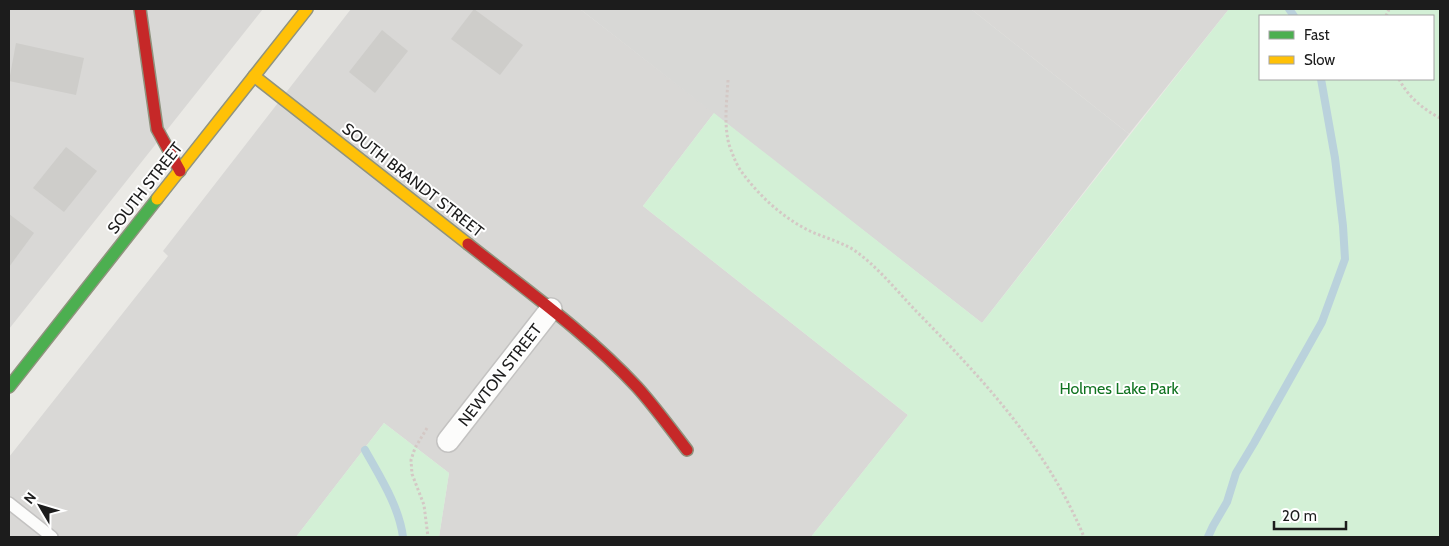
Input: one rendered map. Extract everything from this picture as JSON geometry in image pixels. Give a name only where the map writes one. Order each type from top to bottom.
[{"type":"street","points":[[140,9],[158,129],[180,171]]},
{"type":"street","name":"SOUTH STREET","points":[[9,387],[307,9]]},
{"type":"street","name":"SOUTH BRANDT STREET","points":[[254,76],[551,309],[599,349],[638,388],[687,450]]},
{"type":"street","name":"NEWTON STREET","points":[[448,441],[551,309]]},
{"type":"lane","points":[[9,503],[52,537]]},
{"type":"path","points":[[728,80],[726,118],[728,141],[739,170],[760,194],[785,216],[811,231],[836,240],[874,266],[967,363],[1003,405],[1035,448],[1060,487],[1084,537]]},
{"type":"path","points":[[1400,80],[1415,101],[1426,111],[1440,118]]},
{"type":"shaded area","points":[[9,9],[263,9],[9,329]]},
{"type":"shaded area","points":[[351,9],[580,9],[714,113],[643,206],[908,415],[811,537],[439,537],[449,473],[384,423],[296,537],[9,537],[9,457],[168,256],[163,251]]},
{"type":"shaded area","points":[[580,9],[971,9],[1129,134],[982,323]]},
{"type":"shaded area","points":[[971,9],[1229,9],[1129,134]]},
{"type":"green space","name":"Holmes Lake Park","points":[[1229,9],[1440,9],[1440,537],[811,537],[908,415],[643,206],[714,113],[982,323]]},
{"type":"green space","points":[[384,423],[449,473],[439,537],[296,537]]},
{"type":"building","points":[[474,9],[523,45],[500,75],[451,39]]},
{"type":"building","points":[[382,30],[408,51],[375,93],[349,72]]},
{"type":"building","points":[[16,43],[84,58],[76,95],[9,81]]},
{"type":"building","points":[[66,147],[97,171],[64,212],[33,188]]},
{"type":"building","points":[[9,214],[34,233],[9,267]]},
{"type":"waterway","points":[[1289,9],[1293,15]]},
{"type":"waterway","points":[[1208,537],[1227,502],[1236,473],[1322,322],[1345,259],[1335,158],[1321,80]]},
{"type":"waterway","points":[[365,450],[393,503],[403,537]]},
{"type":"traffic: fast","points":[[9,387],[157,199]]},
{"type":"traffic: slow","points":[[157,199],[307,9]]},
{"type":"traffic: slow","points":[[254,76],[468,244]]},
{"type":"traffic: jam","points":[[140,9],[157,129],[180,171]]},
{"type":"traffic: jam","points":[[468,244],[556,312],[598,348],[637,387],[687,450]]}]
